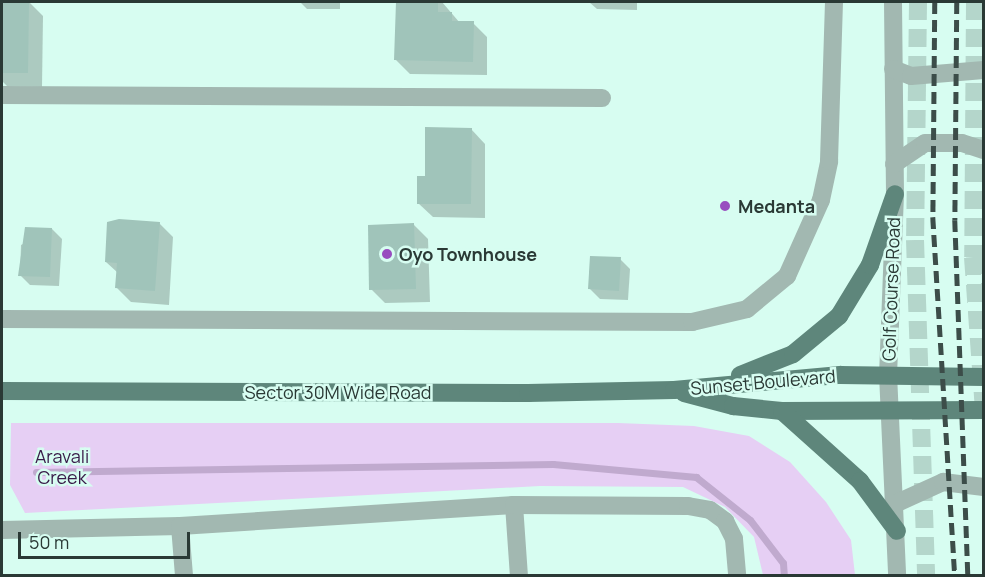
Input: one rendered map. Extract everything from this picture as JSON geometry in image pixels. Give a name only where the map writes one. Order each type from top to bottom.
[{"type":"main road","points":[[674,390],[736,376],[793,354],[839,316],[870,265],[895,194]]},
{"type":"main road","name":"Sunset Boulevard","points":[[674,390],[776,378],[888,374],[984,377]]},
{"type":"main road","name":"Sunset Boulevard","points":[[674,390],[733,406],[782,411],[984,410]]},
{"type":"main road","name":"Sector 30M Wide Road","points":[[2,391],[674,390]]},
{"type":"main road","points":[[782,411],[860,481],[897,531]]},
{"type":"street","points":[[2,319],[692,322],[747,309],[787,276],[820,200],[829,161],[834,2]]},
{"type":"street","name":"Golf Course Road","points":[[893,2],[895,194],[888,374],[897,504],[897,576]]},
{"type":"street","points":[[893,69],[911,76],[984,70]]},
{"type":"street","points":[[2,95],[602,98]]},
{"type":"street","points":[[894,164],[925,142],[962,142],[984,150]]},
{"type":"street","points":[[897,504],[943,482],[984,487]]},
{"type":"street","points":[[514,505],[519,576]]},
{"type":"street","points":[[2,530],[180,526],[514,505],[710,510],[726,521],[734,539],[737,576]]},
{"type":"street","points":[[180,526],[184,576]]},
{"type":"green space","name":"Aravali Creek","points":[[11,423],[618,423],[694,426],[749,436],[790,462],[826,502],[851,540],[855,575],[763,575],[754,537],[725,507],[683,487],[540,486],[25,513],[10,485]]},
{"type":"building","points":[[2,2],[29,2],[28,73],[2,73]]},
{"type":"building","points":[[396,2],[438,2],[438,12],[452,12],[452,21],[474,21],[473,62],[394,60]]},
{"type":"building","points":[[425,127],[472,128],[471,204],[417,204],[417,176],[425,176]]},
{"type":"building","points":[[119,219],[160,222],[155,291],[115,288],[117,263],[105,262],[107,222]]},
{"type":"building","points":[[414,223],[416,289],[369,290],[368,225]]},
{"type":"building","points":[[25,227],[52,228],[50,277],[18,276]]},
{"type":"building","points":[[590,256],[621,257],[619,291],[588,289]]},
{"type":"waterway","points":[[36,472],[553,464],[696,477],[750,520],[783,563],[784,576]]},
{"type":"tunnel","points":[[918,2],[915,240],[926,576]]},
{"type":"tunnel","points":[[975,2],[973,257],[984,410]]},
{"type":"railway","points":[[935,2],[933,217],[955,576]]},
{"type":"railway","points":[[957,2],[955,220],[968,576]]},
{"type":"place","name":"Medanta","points":[[725,206]]},
{"type":"place","name":"Oyo Townhouse","points":[[387,254]]}]
